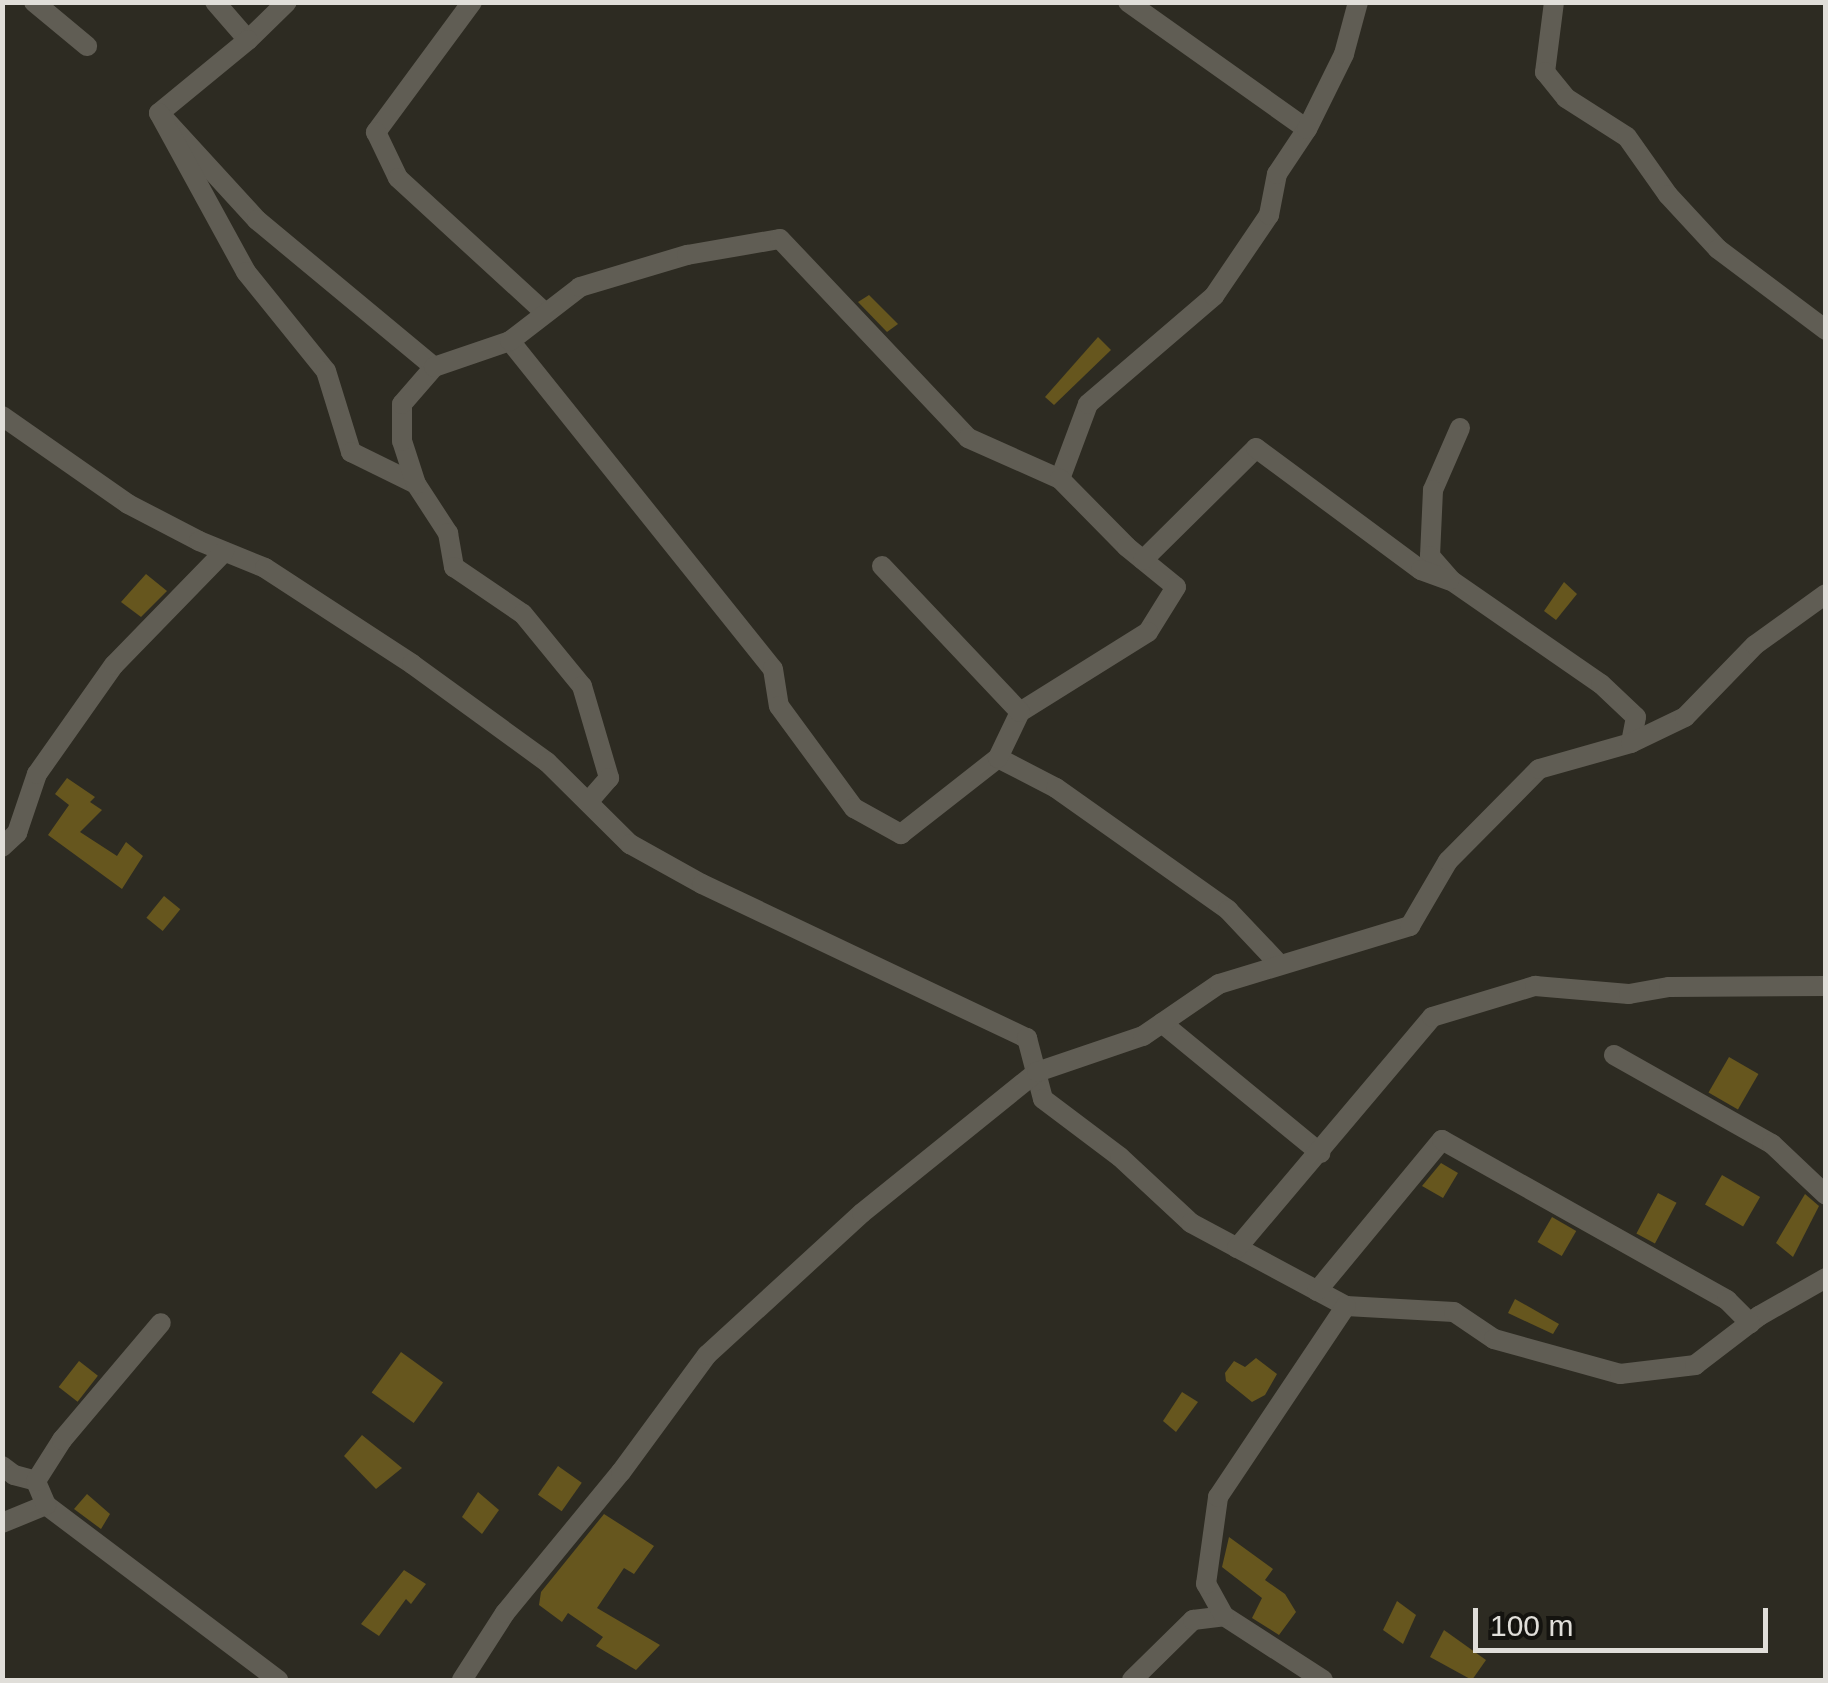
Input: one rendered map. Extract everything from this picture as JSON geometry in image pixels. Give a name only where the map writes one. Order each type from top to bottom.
[{"type":"street","points":[[34,2],[87,46]]},
{"type":"street","points":[[216,2],[248,40]]},
{"type":"street","points":[[159,113],[248,40],[287,2]]},
{"type":"street","points":[[472,2],[376,132],[398,178],[543,312]]},
{"type":"street","points":[[1128,2],[1307,129]]},
{"type":"street","points":[[1060,478],[1088,404],[1214,296],[1269,215],[1277,174],[1307,129],[1344,54],[1358,2]]},
{"type":"street","points":[[1554,2],[1545,72],[1566,98],[1627,137],[1668,195],[1718,250],[1826,330]]},
{"type":"street","points":[[159,113],[257,220],[434,367]]},
{"type":"street","points":[[159,113],[246,272],[326,371],[352,452],[416,484]]},
{"type":"street","points":[[510,341],[773,670],[779,706],[854,808],[901,834],[998,758],[1020,712],[1148,632],[1176,587],[1060,478],[968,438],[780,239],[687,255],[580,288],[543,312],[510,341],[434,367],[402,404],[402,441],[416,484],[448,533],[454,566],[523,614],[582,686],[609,778],[588,802]]},
{"type":"street","points":[[2,416],[128,504],[224,552],[266,568],[412,664],[547,762],[630,844],[702,884],[1027,1038],[1043,1099],[1120,1156],[1191,1223],[1346,1306],[1454,1312],[1494,1339],[1620,1374],[1696,1365],[1750,1323],[1826,1278]]},
{"type":"street","points":[[1452,582],[1430,556],[1433,490],[1460,428]]},
{"type":"street","points":[[1143,560],[1256,448],[1421,570],[1452,582],[1600,684],[1636,717],[1630,743]]},
{"type":"street","points":[[2,847],[18,833],[37,774],[114,665],[224,552]]},
{"type":"street","points":[[882,566],[1020,712]]},
{"type":"street","points":[[462,1680],[505,1614],[621,1472],[707,1355],[862,1213],[1037,1072],[1143,1036],[1219,984],[1410,926],[1448,861],[1539,769],[1630,743],[1685,716],[1755,645],[1826,594]]},
{"type":"street","points":[[998,758],[1056,788],[1228,910],[1279,964]]},
{"type":"street","points":[[1237,1248],[1432,1017],[1534,986],[1629,994],[1669,986],[1826,986]]},
{"type":"street","points":[[1162,1024],[1320,1152]]},
{"type":"street","points":[[1614,1056],[1772,1144],[1826,1195]]},
{"type":"street","points":[[1317,1291],[1442,1140],[1727,1300],[1750,1323]]},
{"type":"street","points":[[1322,1680],[1224,1616],[1206,1584],[1218,1497],[1346,1306]]},
{"type":"street","points":[[36,1481],[82,1413],[161,1323]]},
{"type":"street","points":[[2,1466],[14,1475],[36,1481]]},
{"type":"street","points":[[36,1481],[46,1505],[278,1680]]},
{"type":"street","points":[[2,1523],[46,1505]]},
{"type":"street","points":[[1132,1680],[1192,1620],[1224,1616]]},
{"type":"building","points":[[869,295],[898,324],[887,332],[858,302]]},
{"type":"building","points":[[1098,337],[1111,350],[1054,405],[1045,397]]},
{"type":"building","points":[[146,574],[167,591],[141,617],[121,602]]},
{"type":"building","points":[[1564,582],[1577,594],[1556,620],[1544,611]]},
{"type":"building","points":[[67,778],[95,797],[90,802],[102,810],[80,832],[117,856],[126,842],[143,856],[122,889],[48,835],[69,805],[55,794]]},
{"type":"building","points":[[164,896],[180,909],[163,931],[146,918]]},
{"type":"building","points":[[1729,1057],[1758,1074],[1738,1110],[1708,1093]]},
{"type":"building","points":[[1441,1163],[1458,1173],[1443,1198],[1422,1186]]},
{"type":"building","points":[[1722,1175],[1760,1197],[1743,1226],[1705,1204]]},
{"type":"building","points":[[1658,1193],[1677,1203],[1655,1243],[1636,1234]]},
{"type":"building","points":[[1805,1194],[1819,1206],[1793,1257],[1776,1243]]},
{"type":"building","points":[[1552,1217],[1576,1231],[1562,1256],[1538,1242]]},
{"type":"building","points":[[1515,1299],[1559,1324],[1553,1334],[1508,1313]]},
{"type":"building","points":[[401,1352],[443,1383],[414,1423],[372,1392]]},
{"type":"building","points":[[1256,1358],[1277,1374],[1265,1395],[1252,1402],[1226,1381],[1225,1373],[1234,1361],[1245,1367]]},
{"type":"building","points":[[79,1361],[98,1376],[78,1402],[59,1387]]},
{"type":"building","points":[[1182,1392],[1198,1402],[1176,1432],[1163,1421]]},
{"type":"building","points":[[362,1435],[402,1468],[376,1489],[344,1456]]},
{"type":"building","points":[[558,1466],[582,1483],[562,1511],[538,1495]]},
{"type":"building","points":[[478,1492],[499,1510],[482,1534],[462,1517]]},
{"type":"building","points":[[87,1494],[110,1514],[101,1529],[74,1509]]},
{"type":"building","points":[[604,1514],[654,1546],[634,1574],[624,1568],[597,1608],[660,1645],[636,1670],[596,1646],[603,1637],[568,1613],[562,1622],[539,1605],[541,1592]]},
{"type":"building","points":[[1229,1537],[1273,1569],[1265,1580],[1285,1594],[1296,1612],[1279,1635],[1252,1618],[1262,1598],[1222,1567]]},
{"type":"building","points":[[404,1570],[426,1584],[411,1604],[406,1599],[379,1636],[361,1624]]},
{"type":"building","points":[[1397,1601],[1416,1615],[1403,1644],[1383,1630]]},
{"type":"building","points":[[1444,1630],[1486,1660],[1472,1680],[1430,1657]]}]
